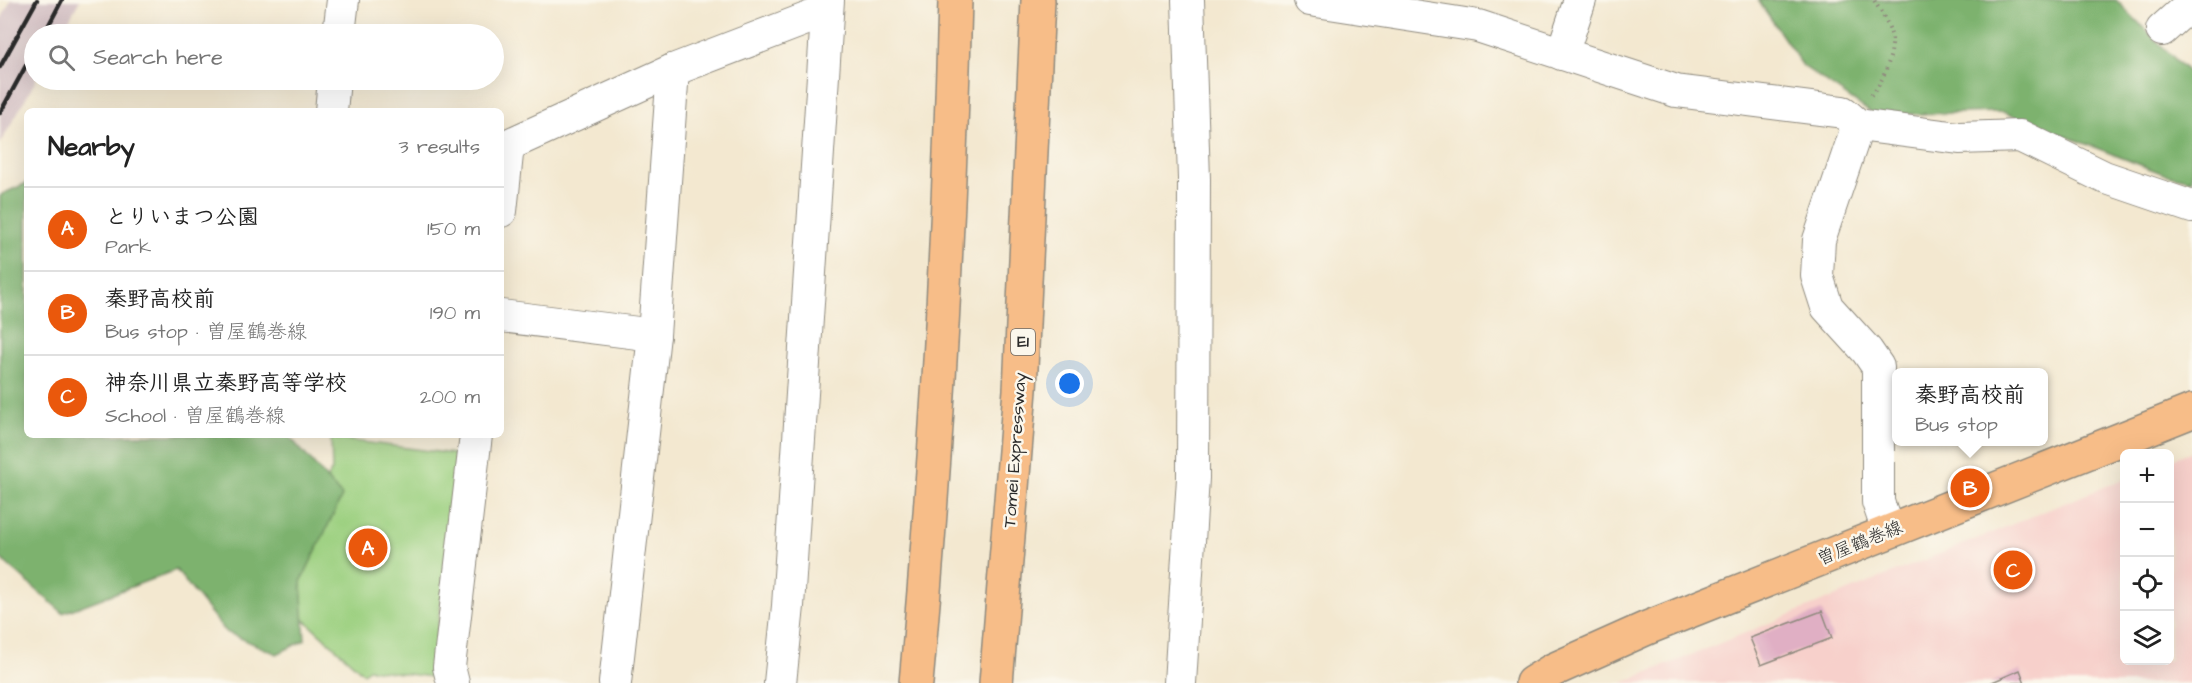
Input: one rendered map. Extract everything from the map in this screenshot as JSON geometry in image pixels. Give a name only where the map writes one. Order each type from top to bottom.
[{"type":"main road","points":[[916,683],[930,525],[951,160],[955,0]]},
{"type":"main road","name":"Tomei Expressway","points":[[996,683],[1020,390],[1038,0]]},
{"type":"main road","name":"曽屋鶴巻線","points":[[1532,683],[1553,670],[1647,628],[2192,411]]},
{"type":"street","points":[[340,24],[343,0]]},
{"type":"street","points":[[1180,683],[1193,478],[1194,179],[1188,0]]},
{"type":"street","points":[[1310,0],[1480,13],[1562,54],[1676,91],[1959,138],[2020,136],[2104,177],[2192,207]]},
{"type":"street","points":[[1562,54],[1580,0]]},
{"type":"street","points":[[2162,30],[2192,3]]},
{"type":"street","points":[[504,145],[827,5],[788,606],[780,683]]},
{"type":"street","points":[[615,683],[654,335],[673,70]]},
{"type":"street","points":[[331,108],[333,90]]},
{"type":"street","points":[[1850,119],[1819,240],[1817,276],[1827,307],[1867,351],[1878,367],[1878,502],[1888,531]]},
{"type":"street","points":[[504,316],[654,335]]},
{"type":"street","points":[[453,683],[449,667],[476,438]]},
{"type":"path","points":[[1850,119],[1854,109],[1877,90],[1890,60],[1892,35],[1874,0]]},
{"type":"shaded area","points":[[11,0],[80,0],[67,24],[24,24],[24,90],[30,90],[0,144],[0,21]]},
{"type":"shaded area","points":[[2192,451],[2192,683],[1622,683],[2120,481],[2120,665],[2174,665],[2174,458]]},
{"type":"green space","points":[[1758,0],[2116,0],[2192,76],[2192,180],[2164,174],[2003,112],[1874,115],[1803,66]]},
{"type":"green space","points":[[24,184],[24,438],[291,438],[342,496],[301,582],[305,640],[277,654],[226,632],[176,570],[63,613],[0,558],[0,197]]},
{"type":"green space","points":[[331,438],[461,455],[431,677],[369,669],[363,673],[263,582],[332,470]]},
{"type":"building","points":[[1822,611],[1832,638],[1761,665],[1750,638]]},
{"type":"building","points":[[2020,670],[2025,683],[1990,683]]},
{"type":"railway","points":[[0,67],[37,0]]},
{"type":"railway","points":[[49,24],[62,0]]},
{"type":"railway","points":[[0,113],[24,69]]},
{"type":"place","name":"秦野高校前","points":[[1970,488]]},
{"type":"place","name":"とりいまつ公園","points":[[368,548]]},
{"type":"place","name":"神奈川県立秦野高等学校","points":[[2013,570]]}]
